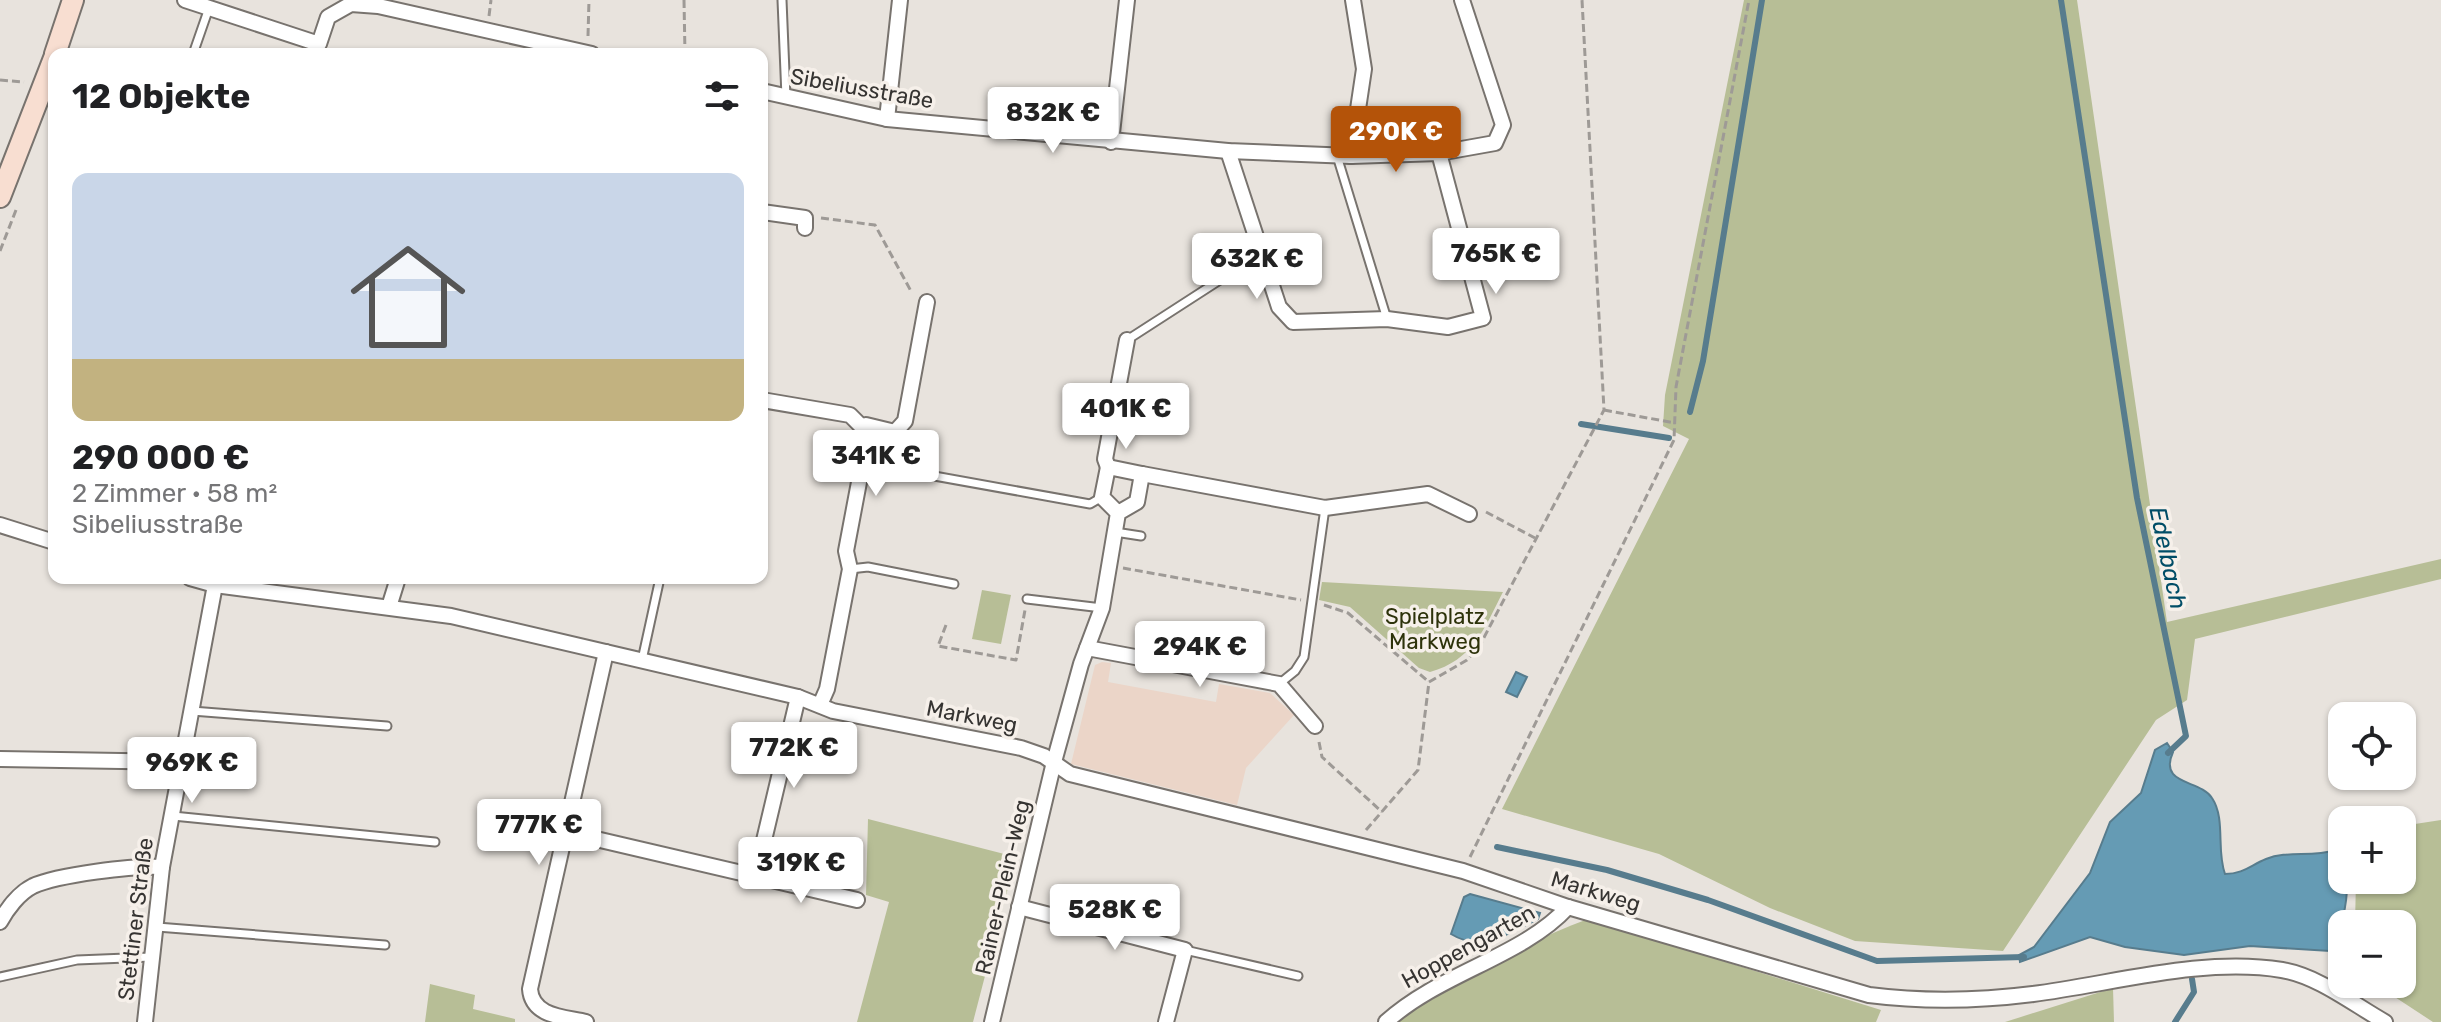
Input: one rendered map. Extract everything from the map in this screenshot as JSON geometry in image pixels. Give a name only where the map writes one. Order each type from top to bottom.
[{"type":"street","points":[[58,48],[73,0]]},
{"type":"street","points":[[185,0],[314,48]]},
{"type":"street","points":[[887,119],[900,0]]},
{"type":"street","points":[[1111,142],[1127,0]]},
{"type":"street","points":[[1344,156],[1364,69],[1353,0]]},
{"type":"street","name":"Sibeliusstraße","points":[[768,92],[887,119],[1111,142],[1344,156],[1439,153],[1495,143],[1503,125],[1462,0]]},
{"type":"street","points":[[317,48],[328,17],[352,2],[550,48]]},
{"type":"street","points":[[0,197],[48,74]]},
{"type":"street","points":[[1228,151],[1279,307],[1293,322],[1387,319],[1448,327],[1483,318],[1439,153]]},
{"type":"street","points":[[768,214],[805,223]]},
{"type":"street","points":[[863,461],[887,464],[892,460],[895,432],[905,421],[927,302]]},
{"type":"street","points":[[1127,340],[1105,459],[1108,467],[1102,497],[1118,513],[1137,502],[1142,474]]},
{"type":"street","points":[[768,401],[850,415],[863,428]]},
{"type":"street","points":[[820,705],[827,689],[850,569],[846,551],[863,461],[858,453],[863,428],[866,425],[895,432]]},
{"type":"street","points":[[1108,467],[1325,508],[1428,494],[1469,514]]},
{"type":"street","name":"Rainer-Plein-Weg","points":[[992,1022],[1054,762],[1087,648],[1102,608],[1118,513]]},
{"type":"street","points":[[0,525],[48,540]]},
{"type":"street","name":"Markweg","points":[[211,584],[451,616],[798,697],[833,711],[1021,748],[1054,762],[1070,774],[1463,871],[1568,907],[1869,995],[1917,1001],[1985,999],[2149,975],[2248,967],[2283,970],[2307,977],[2385,1022]]},
{"type":"street","points":[[389,607],[396,584]]},
{"type":"street","name":"Stettiner Straße","points":[[145,1022],[154,927],[170,816],[215,585]]},
{"type":"street","points":[[1087,648],[1279,684],[1315,726]]},
{"type":"street","points":[[586,1022],[551,1014],[534,1005],[531,999],[606,652]]},
{"type":"street","points":[[756,874],[798,697]]},
{"type":"street","points":[[0,759],[182,762]]},
{"type":"street","points":[[566,832],[857,900]]},
{"type":"street","points":[[0,922],[13,903],[33,886],[135,865],[162,867]]},
{"type":"street","points":[[1019,907],[1185,950],[1166,1022]]},
{"type":"street","name":"Hoppengarten","points":[[1386,1022],[1448,979],[1550,927],[1568,907]]},
{"type":"lane","points":[[782,0],[786,97]]},
{"type":"lane","points":[[195,48],[209,8]]},
{"type":"lane","points":[[1344,156],[1387,319]]},
{"type":"lane","points":[[1127,340],[1223,278],[1265,264]]},
{"type":"lane","points":[[892,460],[901,470],[1004,491],[1090,504],[1102,497]]},
{"type":"lane","points":[[1279,684],[1295,671],[1304,657],[1325,508]]},
{"type":"lane","points":[[1115,532],[1141,536]]},
{"type":"lane","points":[[850,569],[868,567],[954,584]]},
{"type":"lane","points":[[642,660],[659,584]]},
{"type":"lane","points":[[1027,599],[1102,608]]},
{"type":"lane","points":[[192,711],[387,726]]},
{"type":"lane","points":[[170,816],[435,842]]},
{"type":"lane","points":[[154,927],[385,945]]},
{"type":"lane","points":[[1185,950],[1298,976]]},
{"type":"lane","points":[[0,977],[77,960],[151,957]]},
{"type":"path","points":[[588,48],[589,0]]},
{"type":"path","points":[[684,0],[685,48]]},
{"type":"path","points":[[1429,682],[1467,660],[1480,645],[1604,410],[1582,0]]},
{"type":"path","points":[[1463,871],[1674,440],[1676,387],[1749,0]]},
{"type":"path","points":[[0,80],[28,82]]},
{"type":"path","points":[[805,223],[875,225],[913,296],[927,302]]},
{"type":"path","points":[[1604,410],[1675,423]]},
{"type":"path","points":[[1469,514],[1485,511],[1535,538]]},
{"type":"path","points":[[1109,566],[1313,603],[1348,613],[1429,682]]},
{"type":"path","points":[[946,625],[938,646],[1016,660],[1027,599]]},
{"type":"path","points":[[1352,846],[1418,770],[1429,682]]},
{"type":"path","points":[[1315,726],[1322,757],[1382,812]]},
{"type":"shaded area","points":[[1111,663],[1108,682],[1216,702],[1219,684],[1270,693],[1294,715],[1246,768],[1237,805],[1071,764],[1095,665]]},
{"type":"green space","points":[[1744,0],[2077,0],[2167,622],[2441,559],[2441,579],[2195,639],[2187,700],[2156,720],[2003,951],[1855,941],[1770,908],[1659,854],[1502,809],[1689,439],[1663,426],[1665,395]]},
{"type":"green space","name":"Spielplatz Markweg","points":[[1322,582],[1503,592],[1483,630],[1467,651],[1445,667],[1430,672],[1419,668],[1350,607],[1319,600]]},
{"type":"green space","points":[[982,590],[1011,595],[1001,644],[972,639]]},
{"type":"green space","points":[[868,819],[1016,857],[973,1022],[857,1022],[889,902],[866,895]]},
{"type":"green space","points":[[2441,820],[2441,1022],[2433,1022],[2396,998],[2416,998],[2416,910],[2355,910],[2356,894],[2416,894],[2416,824]]},
{"type":"green space","points":[[1588,919],[1881,1010],[1876,1022],[1394,1022],[1488,964]]},
{"type":"green space","points":[[430,984],[475,995],[473,1009],[515,1019],[515,1022],[425,1022]]},
{"type":"green space","points":[[2113,988],[2114,1022],[2005,1022]]},
{"type":"water","points":[[1516,672],[1527,677],[1517,697],[1506,692]]},
{"type":"water","points":[[2167,743],[2173,752],[2171,771],[2212,798],[2219,815],[2225,874],[2242,871],[2274,856],[2328,852],[2328,894],[2346,894],[2343,910],[2328,910],[2328,951],[2250,946],[2184,955],[2125,947],[2090,937],[2020,962],[2019,955],[2034,947],[2090,873],[2110,822],[2141,793],[2155,750]]},
{"type":"water","points":[[1470,894],[1540,913],[1538,919],[1495,939],[1485,942],[1463,940],[1451,934],[1464,897]]},
{"type":"waterway","points":[[1690,412],[1703,361],[1762,0]]},
{"type":"waterway","name":"Edelbach","points":[[2061,0],[2137,498],[2186,736],[2168,753]]},
{"type":"waterway","points":[[1581,424],[1669,438]]},
{"type":"waterway","points":[[1497,847],[1607,870],[1708,900],[1877,961],[2024,957]]},
{"type":"waterway","name":"Edelbach","points":[[2175,1022],[2194,992],[2192,979]]}]
